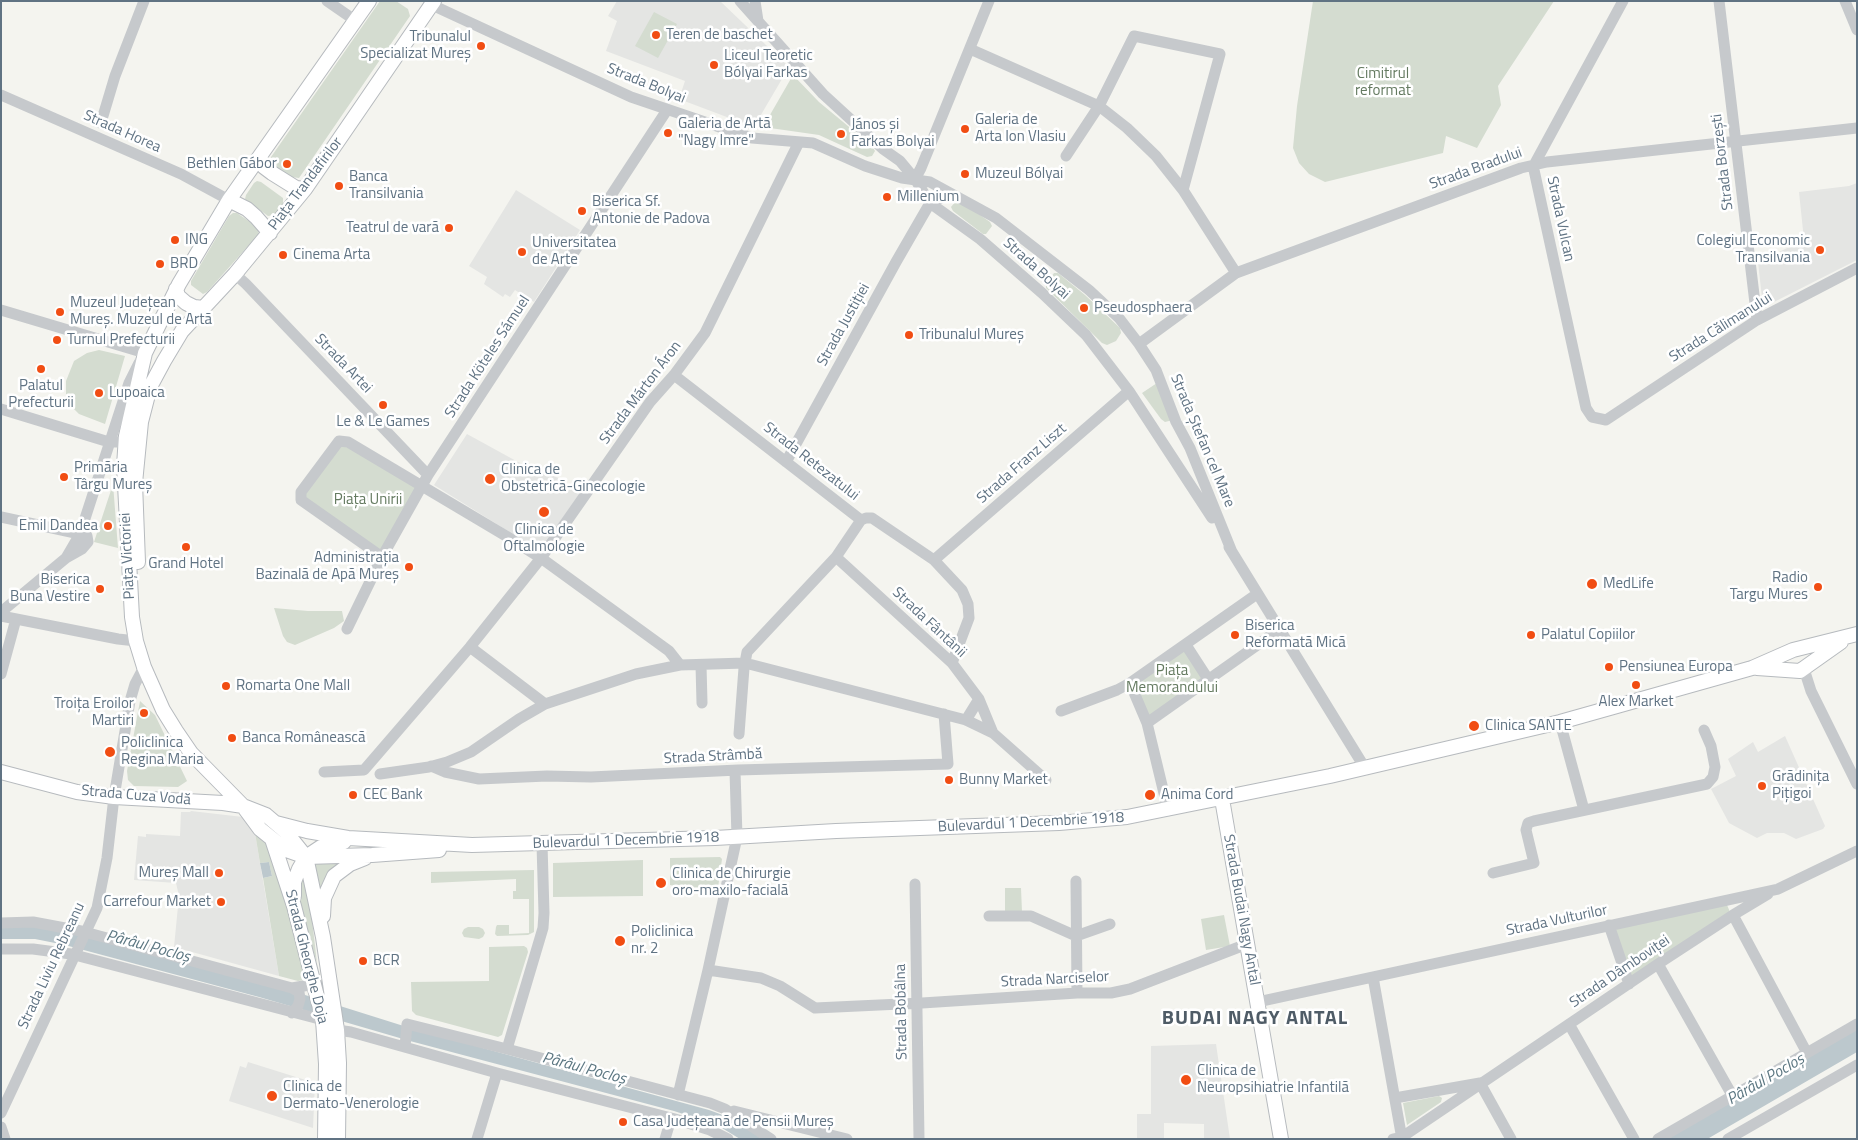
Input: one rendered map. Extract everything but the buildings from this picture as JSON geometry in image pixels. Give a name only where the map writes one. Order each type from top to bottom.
[{"type":"main road","points":[[145,353],[176,290],[229,200],[369,1]]},
{"type":"main road","name":"Piața Trandafirilor","points":[[166,357],[182,331],[235,274],[305,189],[433,3]]},
{"type":"main road","points":[[260,157],[264,167],[272,174],[290,185],[305,189]]},
{"type":"main road","points":[[229,200],[247,209],[270,233]]},
{"type":"main road","points":[[176,290],[178,296],[186,303],[194,308],[204,308]]},
{"type":"main road","name":"Piața Victoriei","points":[[145,353],[126,440],[124,466],[132,617],[136,641],[144,667],[163,710],[186,746],[243,806],[260,829],[272,839]]},
{"type":"main road","name":"Piața Victoriei","points":[[136,641],[140,616],[135,483],[140,432],[150,388],[166,357]]},
{"type":"main road","name":"Bulevardul 1 Decembrie 1918","points":[[276,823],[325,835],[362,840],[472,845],[737,837],[1090,822],[1168,810],[1222,799],[1365,768],[1560,722],[1752,668],[1793,651],[1853,635]]},
{"type":"main road","name":"Bulevardul 1 Decembrie 1918","points":[[1752,668],[1799,669],[1853,635]]},
{"type":"main road","points":[[1793,651],[1804,653],[1807,657],[1799,669]]},
{"type":"main road","name":"Strada Cuza Vodă","points":[[1,772],[78,792],[114,797],[223,803],[243,806]]},
{"type":"main road","name":"Strada Budai Nagy Antal","points":[[1222,799],[1281,1139]]},
{"type":"main road","name":"Piața Victoriei","points":[[243,806],[266,816],[276,823],[286,832],[306,857]]},
{"type":"main road","name":"Bulevardul 1 Decembrie 1918","points":[[272,839],[286,850],[306,857],[419,852],[472,845]]},
{"type":"main road","name":"Strada Gheorghe Doja","points":[[272,839],[294,906],[323,1020],[326,1064],[336,1138]]},
{"type":"main road","points":[[294,906],[294,882],[306,857],[321,847],[337,842],[362,840]]},
{"type":"main road","points":[[323,937],[324,898],[334,876],[350,864],[372,855]]},
{"type":"main road","name":"Strada Gheorghe Doja","points":[[306,857],[323,937],[337,1030],[339,1063],[336,1138]]},
{"type":"street","points":[[104,114],[115,76],[144,1]]},
{"type":"street","points":[[327,1],[356,21]]},
{"type":"street","name":"Strada Bolyai","points":[[740,1],[823,94],[883,149],[900,161],[915,179],[930,203],[980,239],[1080,329],[1129,391]]},
{"type":"street","points":[[756,1],[759,22]]},
{"type":"street","points":[[915,179],[990,1]]},
{"type":"street","name":"Strada Vulcan","points":[[1606,420],[1592,417],[1586,408],[1534,165],[1623,1]]},
{"type":"street","name":"Strada Borzești","points":[[1719,1],[1757,320]]},
{"type":"street","points":[[1846,1],[1857,30]]},
{"type":"street","name":"Strada Bolyai","points":[[433,3],[631,97],[667,110],[752,138],[814,143],[865,166],[902,178],[930,182],[996,218],[1089,290],[1119,318],[1139,344]]},
{"type":"street","points":[[1066,156],[1099,106],[1134,36],[1220,54],[1183,190]]},
{"type":"street","points":[[970,49],[1099,106],[1127,128],[1156,156],[1183,190],[1236,273]]},
{"type":"street","name":"Strada Horea","points":[[1,95],[96,132],[229,200]]},
{"type":"street","name":"Strada Köteles Sámuel","points":[[347,628],[382,557],[428,475],[667,110]]},
{"type":"street","name":"Strada Bradului","points":[[1139,344],[1236,273],[1534,165],[1857,128]]},
{"type":"street","name":"Strada Márton Áron","points":[[324,772],[364,770],[470,647],[541,558],[650,402],[674,375],[705,333],[799,142]]},
{"type":"street","points":[[865,166],[878,164],[882,160],[883,149]]},
{"type":"street","points":[[930,203],[950,194]]},
{"type":"street","name":"Strada Justiției","points":[[786,462],[930,203]]},
{"type":"street","name":"Strada Călimanului","points":[[1606,420],[1757,320],[1857,268]]},
{"type":"street","name":"Strada Artei","points":[[235,274],[428,475]]},
{"type":"street","points":[[1,310],[145,353]]},
{"type":"street","name":"Strada Ștefan cel Mare","points":[[1139,344],[1156,370],[1176,422],[1190,448],[1232,552]]},
{"type":"street","points":[[145,353],[149,370],[150,388]]},
{"type":"street","points":[[1,612],[66,558],[80,534],[129,382],[145,353]]},
{"type":"street","name":"Strada Retezatului","points":[[674,375],[861,520],[872,518],[934,560],[962,590],[968,604],[969,618],[952,664]]},
{"type":"street","name":"Strada Ștefan cel Mare","points":[[1129,391],[1205,506],[1365,768]]},
{"type":"street","name":"Strada Franz Liszt","points":[[934,560],[1129,391]]},
{"type":"street","points":[[1,409],[109,442],[120,442],[140,432]]},
{"type":"street","points":[[1156,430],[1167,431],[1176,422]]},
{"type":"street","points":[[382,557],[303,502],[301,497],[301,492],[337,442],[342,440],[541,558],[669,651],[680,665]]},
{"type":"street","points":[[109,442],[110,450],[124,466]]},
{"type":"street","points":[[1,517],[80,534]]},
{"type":"street","points":[[740,734],[745,663],[748,652],[836,557],[861,520]]},
{"type":"street","name":"Strada Fântânii","points":[[836,557],[952,664],[979,699]]},
{"type":"street","points":[[1061,711],[1117,690],[1130,683],[1257,594]]},
{"type":"street","points":[[1,616],[136,641]]},
{"type":"street","points":[[1,674],[16,618]]},
{"type":"street","points":[[1147,723],[1280,629]]},
{"type":"street","points":[[1186,645],[1208,679]]},
{"type":"street","points":[[470,647],[545,704]]},
{"type":"street","name":"Strada Strâmbă","points":[[380,774],[447,762],[471,752],[519,719],[545,704],[636,674],[680,665],[745,663],[966,720],[993,733],[1046,780]]},
{"type":"street","points":[[701,665],[702,703]]},
{"type":"street","name":"Strada Liviu Rebreanu","points":[[1,1113],[97,908],[107,858],[114,797],[130,702],[135,684],[144,667]]},
{"type":"street","points":[[1799,669],[1857,784]]},
{"type":"street","points":[[1130,683],[1147,723],[1168,810]]},
{"type":"street","points":[[966,720],[979,699]]},
{"type":"street","name":"Strada Strâmbă","points":[[979,699],[993,733]]},
{"type":"street","name":"Strada Strâmbă","points":[[431,766],[446,772],[479,779],[546,776],[591,777],[948,764],[944,714]]},
{"type":"street","points":[[1560,722],[1584,810]]},
{"type":"street","points":[[1493,873],[1534,863],[1526,830],[1528,823],[1707,784],[1713,777],[1715,766],[1704,730]]},
{"type":"street","points":[[678,1095],[737,837],[735,771]]},
{"type":"street","points":[[507,1048],[540,941],[544,913],[542,844]]},
{"type":"street","name":"Strada Vulturilor","points":[[1257,1002],[1609,924],[1778,889],[1857,851]]},
{"type":"street","points":[[1076,881],[1078,993]]},
{"type":"street","name":"Strada Bobâlna","points":[[915,884],[919,1139]]},
{"type":"street","name":"Strada Dâmboviței","points":[[1399,1138],[1658,964],[1778,889]]},
{"type":"street","points":[[989,916],[1031,916],[1076,936],[1110,924]]},
{"type":"street","points":[[1732,916],[1807,1053]]},
{"type":"street","points":[[1,923],[33,922],[85,933],[292,988],[299,992],[300,1000],[292,1013]]},
{"type":"street","points":[[1609,924],[1629,984]]},
{"type":"street","name":"Strada Narciselor","points":[[708,970],[760,978],[780,986],[814,1008],[1078,993],[1111,993],[1130,988],[1247,944]]},
{"type":"street","points":[[1,949],[33,948],[76,952],[323,1020]]},
{"type":"street","points":[[1658,964],[1732,1095]]},
{"type":"street","points":[[1373,977],[1395,1098],[1399,1138]]},
{"type":"street","points":[[292,988],[315,984]]},
{"type":"street","points":[[405,1047],[407,1024],[507,1048],[725,1109],[847,1139]]},
{"type":"street","points":[[1569,1024],[1634,1139]]},
{"type":"street","points":[[1658,1139],[1857,1024]]},
{"type":"street","points":[[337,1030],[351,1032],[710,1130],[728,1139]]},
{"type":"street","points":[[1728,1139],[1857,1065]]},
{"type":"street","points":[[477,1139],[497,1073]]},
{"type":"street","points":[[1480,1083],[1511,1139]]},
{"type":"street","name":"Strada Dâmboviței","points":[[1395,1098],[1480,1083]]},
{"type":"street","points":[[725,1109],[771,1139]]},
{"type":"street","points":[[665,1139],[670,1119]]},
{"type":"street","points":[[1,1127],[5,1139]]},
{"type":"shaded area","name":"Liceul Teoretic Bólyai Farkas","points":[[617,1],[720,1],[789,67],[755,125],[740,122],[679,99],[685,81],[606,51],[617,21],[608,16]]},
{"type":"shaded area","name":"Colegiul Economic Transilvania","points":[[1857,183],[1857,260],[1772,303],[1766,302],[1762,298],[1758,262],[1804,240],[1799,192],[1849,186]]},
{"type":"shaded area","name":"Universitatea de Arte","points":[[516,190],[580,230],[534,302],[515,290],[510,297],[505,294],[503,297],[484,284],[487,277],[469,266]]},
{"type":"shaded area","name":"Clinica de Obstetrică-Ginecologie","points":[[467,434],[518,462],[561,479],[580,493],[540,551],[434,485]]},
{"type":"shaded area","name":"Grădinița Pițigoi","points":[[1785,736],[1825,826],[1823,829],[1796,839],[1784,833],[1767,833],[1757,838],[1729,823],[1711,789],[1736,776],[1728,759],[1753,742],[1758,752]]},
{"type":"shaded area","points":[[191,811],[243,817],[254,827],[279,976],[174,947],[179,896],[176,883],[134,880],[138,836],[146,837],[146,834],[180,836],[181,812]]},
{"type":"shaded area","points":[[269,862],[272,876],[263,878],[260,863]]},
{"type":"shaded area","points":[[1,924],[41,925],[286,989],[410,1028],[709,1110],[731,1118],[762,1139],[740,1139],[717,1125],[674,1111],[410,1041],[259,997],[65,945],[35,939],[1,939]]},
{"type":"shaded area","name":"Pârâul Pocloș","points":[[1857,1028],[1857,1052],[1709,1138],[1664,1139]]},
{"type":"shaded area","name":"Clinica de Neuropsihiatrie Infantilă","points":[[1216,1044],[1230,1139],[1204,1139],[1204,1124],[1164,1123],[1164,1139],[1137,1139],[1137,1114],[1151,1114],[1151,1046]]},
{"type":"shaded area","name":"Clinica de Dermato-Venerologie","points":[[248,1062],[315,1083],[313,1128],[229,1101],[240,1066],[246,1068]]},
{"type":"green space","points":[[380,1],[396,1],[408,9],[410,16],[299,178],[291,177],[273,166],[271,157]]},
{"type":"green space","name":"Cimitirul reformat","points":[[1313,1],[1554,1],[1498,86],[1501,105],[1477,148],[1446,136],[1443,153],[1325,182],[1309,174],[1299,163],[1293,148],[1297,106]]},
{"type":"green space","name":"Teren de baschet","points":[[654,12],[677,24],[658,58],[635,46]]},
{"type":"green space","points":[[793,75],[819,102],[872,146],[875,151],[872,156],[867,157],[819,135],[763,127]]},
{"type":"green space","points":[[257,181],[283,198],[283,204],[275,215],[268,216],[245,199]]},
{"type":"green space","points":[[956,201],[960,201],[990,222],[992,226],[986,234],[983,234],[953,211],[951,207]]},
{"type":"green space","points":[[237,213],[256,226],[259,230],[258,235],[207,292],[203,294],[191,285],[191,281],[229,216]]},
{"type":"green space","points":[[1054,273],[1058,273],[1085,295],[1120,328],[1121,333],[1116,341],[1107,345],[1102,343],[1046,288],[1046,284]]},
{"type":"green space","points":[[99,350],[125,356],[105,424],[79,414],[72,407],[66,394],[66,381],[74,361],[87,353]]},
{"type":"green space","points":[[1157,383],[1172,420],[1165,422],[1161,419],[1142,393]]},
{"type":"green space","name":"Piața Unirii","points":[[337,442],[422,486],[382,557],[303,502],[301,492]]},
{"type":"green space","points":[[113,484],[118,548],[94,542]]},
{"type":"green space","points":[[274,608],[342,611],[344,621],[334,628],[295,645],[287,642],[283,636]]},
{"type":"green space","name":"Piața Memorandului","points":[[1190,646],[1211,674],[1148,719],[1133,685]]},
{"type":"green space","points":[[140,701],[155,715],[187,781],[178,787],[134,786],[128,780],[127,771]]},
{"type":"green space","points":[[254,827],[264,839],[271,854],[306,971],[304,980],[298,981],[279,976],[263,878],[272,876],[269,862],[260,863]]},
{"type":"green space","points":[[720,857],[722,859],[717,895],[670,885],[670,858]]},
{"type":"green space","points":[[643,860],[643,896],[553,897],[553,863]]},
{"type":"green space","points":[[314,863],[341,863],[325,879],[320,891]]},
{"type":"green space","points":[[303,869],[311,911],[317,963],[299,903],[298,885]]},
{"type":"green space","points":[[534,870],[534,932],[528,935],[497,936],[495,934],[497,925],[509,925],[509,934],[529,933],[529,899],[513,899],[513,891],[516,891],[516,879],[431,883],[431,872]]},
{"type":"green space","points":[[1005,888],[1021,888],[1022,912],[1005,912]]},
{"type":"green space","points":[[1727,905],[1730,912],[1632,979],[1614,928]]},
{"type":"green space","points":[[1224,915],[1230,946],[1206,950],[1201,919]]},
{"type":"green space","points":[[468,927],[483,929],[485,933],[483,937],[479,939],[464,937],[462,933]]},
{"type":"green space","points":[[524,946],[528,952],[502,1035],[498,1037],[416,1015],[412,1011],[411,982],[489,981],[489,947]]},
{"type":"green space","points":[[1439,1096],[1442,1098],[1441,1102],[1407,1125],[1403,1103]]},
{"type":"tunnel","points":[[98,128],[103,116]]},
{"type":"place","name":"Teren de baschet","points":[[656,35]]},
{"type":"place","name":"Tribunalul Specializat Mureș","points":[[481,46]]},
{"type":"place","name":"Liceul Teoretic Bólyai Farkas","points":[[714,65]]},
{"type":"place","name":"Galeria de Arta Ion Vlasiu","points":[[965,129]]},
{"type":"place","name":"Galeria de Artă \"Nagy Imre\"","points":[[668,133]]},
{"type":"place","name":"János și Farkas Bolyai","points":[[841,134]]},
{"type":"place","name":"Bethlen Gábor","points":[[287,164]]},
{"type":"place","name":"Muzeul Bólyai","points":[[965,174]]},
{"type":"place","name":"Banca Transilvania","points":[[339,186]]},
{"type":"place","name":"Millenium","points":[[887,197]]},
{"type":"place","name":"Biserica Sf. Antonie de Padova","points":[[582,211]]},
{"type":"place","name":"Teatrul de vară","points":[[449,228]]},
{"type":"place","name":"ING","points":[[175,240]]},
{"type":"place","name":"Colegiul Economic Transilvania","points":[[1820,250]]},
{"type":"place","name":"Universitatea de Arte","points":[[522,252]]},
{"type":"place","name":"Cinema Arta","points":[[283,255]]},
{"type":"place","name":"BRD","points":[[160,264]]},
{"type":"place","name":"Pseudosphaera","points":[[1084,308]]},
{"type":"place","name":"Muzeul Județean Mureș. Muzeul de Artă","points":[[60,312]]},
{"type":"place","name":"Tribunalul Mureș","points":[[909,335]]},
{"type":"place","name":"Turnul Prefecturii","points":[[57,340]]},
{"type":"place","name":"Palatul Prefecturii","points":[[41,369]]},
{"type":"place","name":"Lupoaica","points":[[99,393]]},
{"type":"place","name":"Le & Le Games","points":[[383,405]]},
{"type":"place","name":"Primăria Târgu Mureș","points":[[64,477]]},
{"type":"place","name":"Clinica de Obstetrică-Ginecologie","points":[[490,479]]},
{"type":"place","name":"Clinica de Oftalmologie","points":[[544,512]]},
{"type":"place","name":"Emil Dandea","points":[[108,526]]},
{"type":"place","name":"Grand Hotel","points":[[186,547]]},
{"type":"place","name":"Administrația Bazinală de Apă Mureş","points":[[409,567]]},
{"type":"place","name":"MedLife","points":[[1592,584]]},
{"type":"place","name":"Radio Targu Mures","points":[[1818,587]]},
{"type":"place","name":"Biserica Buna Vestire","points":[[100,589]]},
{"type":"place","name":"Biserica Reformată Mică","points":[[1235,635]]},
{"type":"place","name":"Palatul Copiilor","points":[[1531,635]]},
{"type":"place","name":"Pensiunea Europa","points":[[1609,667]]},
{"type":"place","name":"Alex Market","points":[[1636,685]]},
{"type":"place","name":"Romarta One Mall","points":[[226,686]]},
{"type":"place","name":"Troița Eroilor Martiri","points":[[144,713]]},
{"type":"place","name":"Clinica SANTE","points":[[1474,726]]},
{"type":"place","name":"Banca Românească","points":[[232,738]]},
{"type":"place","name":"Policlinica Regina Maria","points":[[110,752]]},
{"type":"place","name":"Bunny Market","points":[[949,780]]},
{"type":"place","name":"Grădinița Pițigoi","points":[[1762,786]]},
{"type":"place","name":"CEC Bank","points":[[353,795]]},
{"type":"place","name":"Anima Cord","points":[[1150,795]]},
{"type":"place","name":"Mureș Mall","points":[[219,873]]},
{"type":"place","name":"Clinica de Chirurgie oro-maxilo-facială","points":[[661,883]]},
{"type":"place","name":"Carrefour Market","points":[[221,902]]},
{"type":"place","name":"Policlinica nr. 2","points":[[620,941]]},
{"type":"place","name":"BCR","points":[[363,961]]},
{"type":"place","name":"Clinica de Neuropsihiatrie Infantilă","points":[[1186,1080]]},
{"type":"place","name":"Clinica de Dermato-Venerologie","points":[[272,1096]]},
{"type":"place","name":"Casa Județeană de Pensii Mureș","points":[[623,1122]]},
{"type":"district","name":"BUDAI NAGY ANTAL","points":[[1255,1019]]}]
